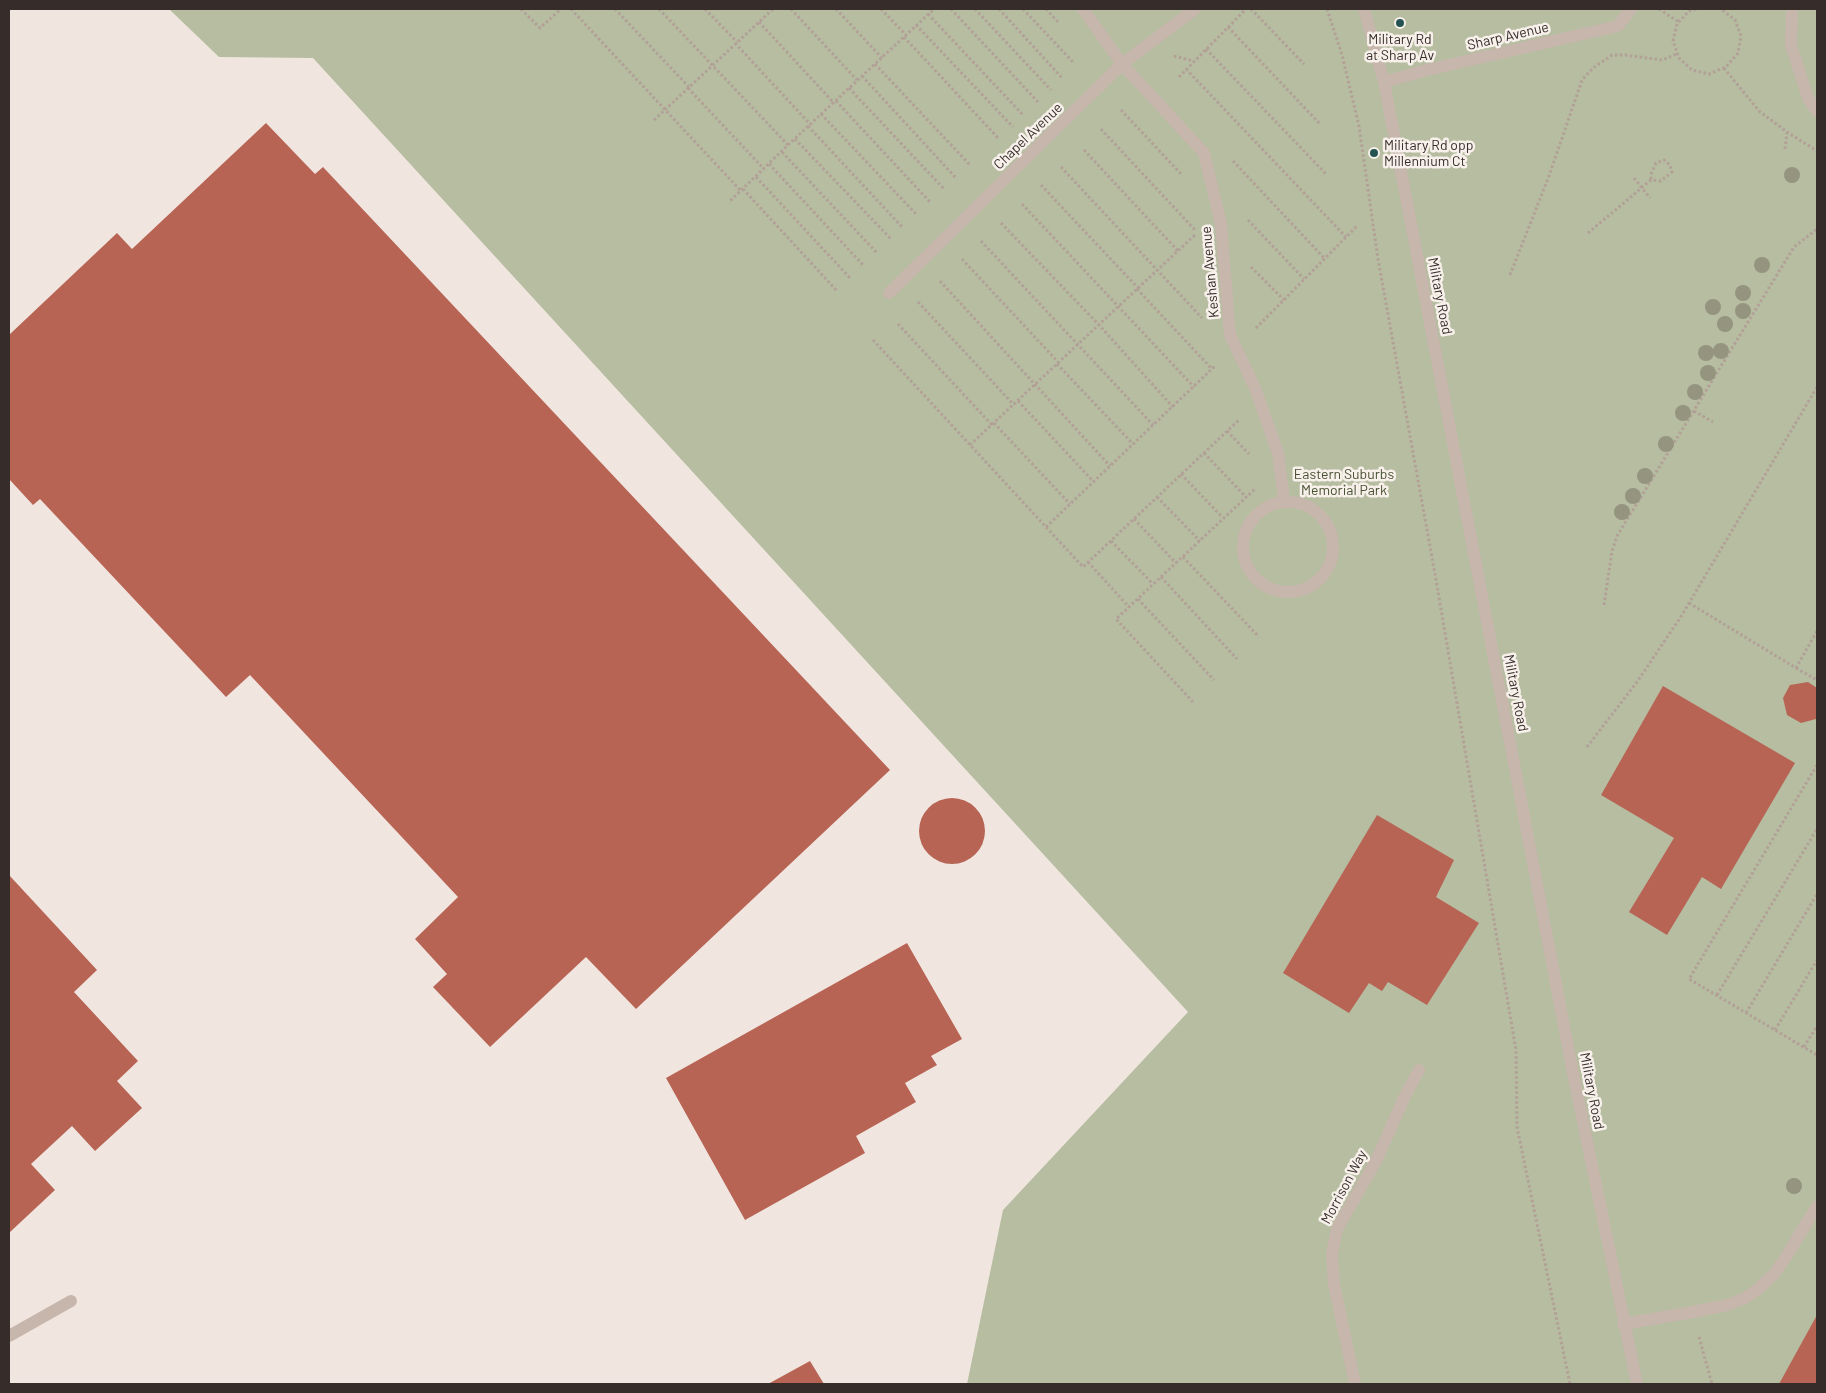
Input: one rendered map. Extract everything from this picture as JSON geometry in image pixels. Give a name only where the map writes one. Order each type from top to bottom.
[{"type":"street","name":"Keshan Avenue","points":[[1083,9],[1122,64],[1204,153],[1222,224],[1230,335],[1255,388],[1278,453],[1284,501]]},
{"type":"street","name":"Chapel Avenue","points":[[889,293],[1122,64],[1195,9]]},
{"type":"street","name":"Military Road","points":[[1364,9],[1384,82],[1568,1044],[1623,1324],[1637,1384]]},
{"type":"street","name":"Sharp Avenue","points":[[1384,82],[1427,70],[1618,26],[1631,9]]},
{"type":"street","points":[[1792,9],[1791,45],[1808,98],[1817,111]]},
{"type":"street","points":[[1284,501],[1308,506],[1321,515],[1329,528],[1333,548],[1330,565],[1321,578],[1306,589],[1290,593],[1270,590],[1261,585],[1245,564],[1242,548],[1245,533],[1250,522],[1261,510],[1284,501]]},
{"type":"street","name":"Morrison Way","points":[[1355,1384],[1334,1284],[1332,1254],[1337,1228],[1376,1161],[1404,1098],[1419,1070]]},
{"type":"street","points":[[1623,1324],[1727,1305],[1745,1298],[1773,1275],[1817,1206]]},
{"type":"street","points":[[9,1336],[70,1300]]},
{"type":"path","points":[[521,9],[540,28],[561,9]]},
{"type":"path","points":[[571,9],[837,291]]},
{"type":"path","points":[[615,9],[764,169]]},
{"type":"path","points":[[659,9],[788,145]]},
{"type":"path","points":[[705,9],[904,228]]},
{"type":"path","points":[[654,120],[773,9]]},
{"type":"path","points":[[791,9],[857,80]]},
{"type":"path","points":[[836,9],[882,58]]},
{"type":"path","points":[[881,9],[1000,139]]},
{"type":"path","points":[[926,9],[1024,116]]},
{"type":"path","points":[[730,201],[934,9]]},
{"type":"path","points":[[950,9],[1038,102]]},
{"type":"path","points":[[975,9],[1051,90]]},
{"type":"path","points":[[999,9],[1063,79]]},
{"type":"path","points":[[1023,9],[1073,62]]},
{"type":"path","points":[[1179,76],[1246,9]]},
{"type":"path","points":[[1251,9],[1304,64]]},
{"type":"path","points":[[1327,9],[1342,55],[1359,126],[1378,259],[1435,574],[1516,1050],[1517,1126],[1570,1384]]},
{"type":"path","points":[[1659,9],[1679,22]]},
{"type":"path","points":[[1696,9],[1688,11],[1677,24],[1673,41],[1679,58],[1692,70],[1710,74],[1724,68],[1738,53],[1741,36],[1735,20],[1721,9]]},
{"type":"path","points":[[759,22],[930,202]]},
{"type":"path","points":[[916,25],[1013,127]]},
{"type":"path","points":[[1228,27],[1320,124]]},
{"type":"path","points":[[1206,49],[1326,174]]},
{"type":"path","points":[[1510,274],[1549,176],[1582,80],[1592,68],[1612,56],[1625,55],[1662,60],[1678,54]]},
{"type":"path","points":[[1174,56],[1194,61]]},
{"type":"path","points":[[875,64],[970,165]]},
{"type":"path","points":[[1724,68],[1759,111],[1817,151]]},
{"type":"path","points":[[1186,70],[1346,237]]},
{"type":"path","points":[[862,76],[956,178]]},
{"type":"path","points":[[849,88],[944,189]]},
{"type":"path","points":[[1121,110],[1186,180]]},
{"type":"path","points":[[821,114],[917,215]]},
{"type":"path","points":[[1102,128],[1197,233]]},
{"type":"path","points":[[1785,150],[1787,132]]},
{"type":"path","points":[[795,139],[891,240]]},
{"type":"path","points":[[1084,150],[1178,251]]},
{"type":"path","points":[[782,152],[877,253]]},
{"type":"path","points":[[1231,159],[1325,259]]},
{"type":"path","points":[[1588,234],[1651,180],[1661,181],[1672,172],[1670,165],[1664,160],[1656,163],[1651,174],[1651,180]]},
{"type":"path","points":[[769,164],[864,266]]},
{"type":"path","points":[[1061,167],[1208,325]]},
{"type":"path","points":[[756,177],[850,278]]},
{"type":"path","points":[[1634,178],[1650,198]]},
{"type":"path","points":[[1041,185],[1212,369]]},
{"type":"path","points":[[1022,204],[1194,387]]},
{"type":"path","points":[[1242,214],[1304,279]]},
{"type":"path","points":[[1001,223],[1099,325],[1173,407]]},
{"type":"path","points":[[1255,328],[1358,225]]},
{"type":"path","points":[[970,445],[1204,227]]},
{"type":"path","points":[[1604,604],[1612,551],[1617,536],[1794,247],[1817,228]]},
{"type":"path","points":[[981,241],[1154,426]]},
{"type":"path","points":[[962,259],[1133,444]]},
{"type":"path","points":[[1249,265],[1284,300]]},
{"type":"path","points":[[940,281],[1110,466]]},
{"type":"path","points":[[918,302],[1014,405]]},
{"type":"path","points":[[898,324],[1070,504]]},
{"type":"path","points":[[873,340],[1083,567],[1244,415]]},
{"type":"path","points":[[1046,527],[1222,360]]},
{"type":"path","points":[[1588,747],[1637,682],[1689,603],[1817,387]]},
{"type":"path","points":[[1018,401],[1094,482]]},
{"type":"path","points":[[1694,411],[1714,422]]},
{"type":"path","points":[[1227,431],[1252,456]]},
{"type":"path","points":[[1204,453],[1246,497]]},
{"type":"path","points":[[1181,474],[1223,518]]},
{"type":"path","points":[[1193,702],[1116,619],[1262,482]]},
{"type":"path","points":[[1157,497],[1200,541]]},
{"type":"path","points":[[1134,519],[1176,563]]},
{"type":"path","points":[[1112,540],[1153,584]]},
{"type":"path","points":[[1183,557],[1259,637]]},
{"type":"path","points":[[1088,562],[1129,607]]},
{"type":"path","points":[[1161,577],[1237,659]]},
{"type":"path","points":[[1138,599],[1214,680]]},
{"type":"path","points":[[1689,603],[1817,680]]},
{"type":"path","points":[[1796,668],[1817,632]]},
{"type":"path","points":[[1817,765],[1689,979],[1817,1055]]},
{"type":"path","points":[[1717,995],[1817,829]]},
{"type":"path","points":[[1746,1013],[1817,894]]},
{"type":"path","points":[[1775,1030],[1817,960]]},
{"type":"path","points":[[1804,1047],[1817,1026]]},
{"type":"path","points":[[1693,1312],[1712,1384]]},
{"type":"green space","name":"Eastern Suburbs Memorial Park","points":[[169,9],[1817,9],[1817,1384],[967,1384],[1003,1210],[1188,1012],[313,58],[219,57]]},
{"type":"building","points":[[266,123],[315,174],[323,167],[890,770],[636,1009],[586,957],[490,1047],[433,987],[447,974],[415,939],[458,897],[250,675],[226,697],[40,499],[33,505],[9,479],[9,335],[117,233],[132,249]]},
{"type":"building","points":[[1808,682],[1817,688],[1817,717],[1816,719],[1801,723],[1787,715],[1783,698],[1790,685]]},
{"type":"building","points":[[1663,686],[1795,763],[1721,889],[1702,877],[1667,935],[1629,912],[1674,838],[1601,795]]},
{"type":"building","points":[[952,798],[965,801],[975,808],[982,818],[985,831],[982,844],[975,854],[965,861],[952,864],[939,861],[929,854],[922,844],[919,831],[922,818],[929,808],[939,801]]},
{"type":"building","points":[[1377,815],[1454,860],[1436,897],[1479,923],[1427,1005],[1388,982],[1382,991],[1369,983],[1349,1013],[1283,973]]},
{"type":"building","points":[[9,875],[97,970],[74,992],[138,1061],[117,1081],[142,1108],[95,1151],[72,1126],[31,1164],[55,1190],[9,1233]]},
{"type":"building","points":[[907,943],[962,1039],[931,1056],[937,1065],[905,1083],[916,1102],[856,1136],[865,1153],[745,1220],[666,1078]]},
{"type":"building","points":[[1817,1315],[1817,1384],[1779,1384]]},
{"type":"building","points":[[810,1361],[824,1384],[768,1384]]},
{"type":"place","name":"Military Rd at Sharp Av","points":[[1400,23]]},
{"type":"place","name":"Military Rd opp Millennium Ct","points":[[1374,153]]}]
